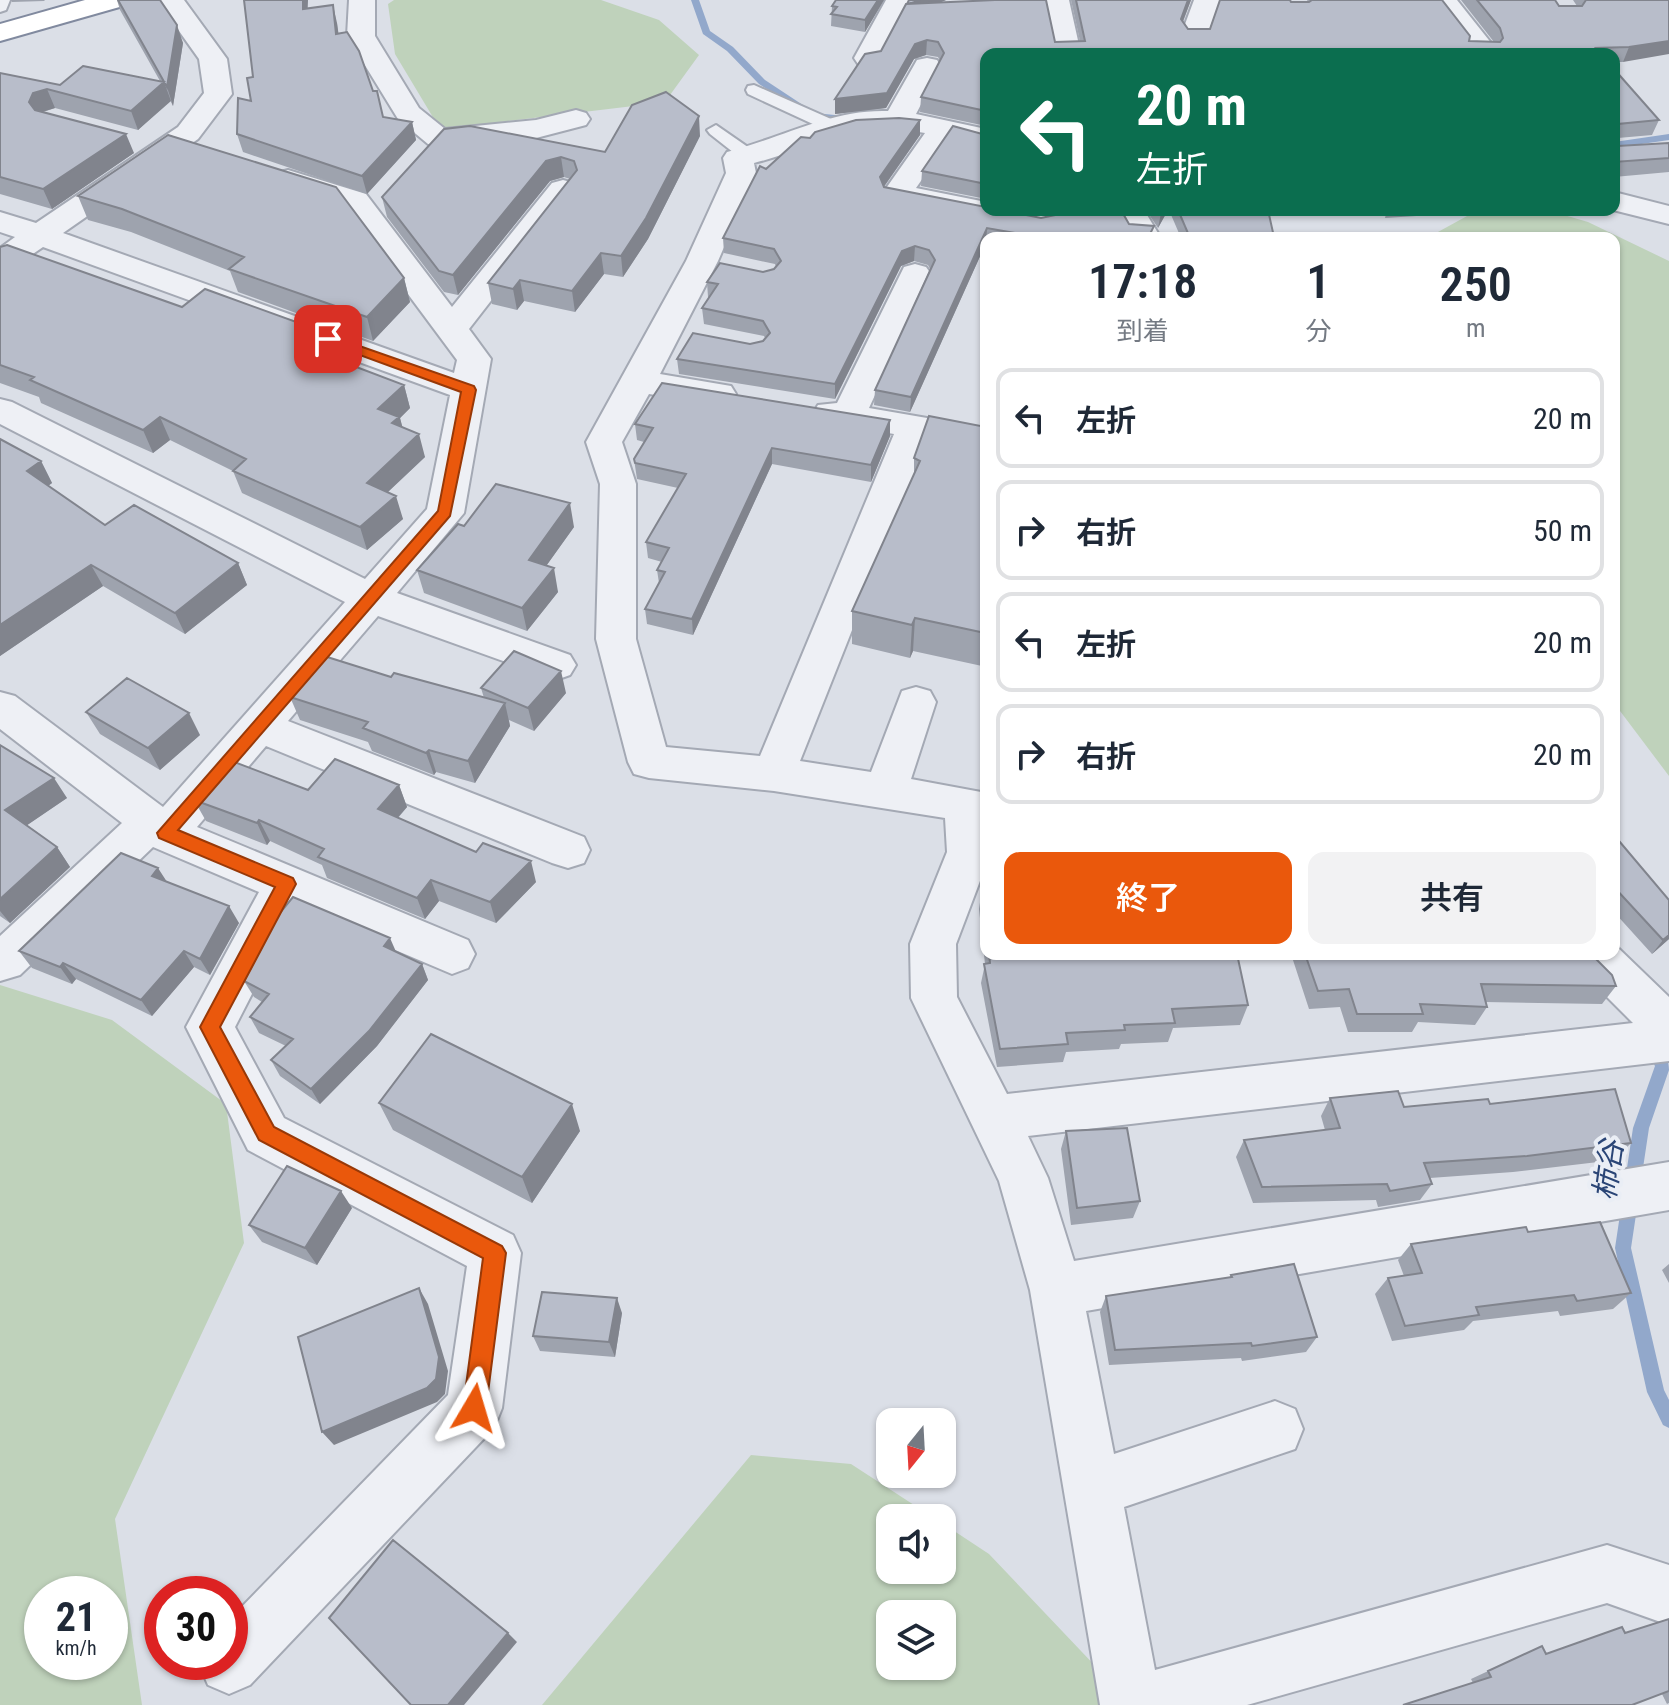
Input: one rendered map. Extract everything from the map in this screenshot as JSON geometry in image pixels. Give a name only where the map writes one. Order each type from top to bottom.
[{"type":"highway","points":[[1,24],[114,0]]},
{"type":"street","points":[[0,262],[188,133],[218,94],[213,59],[170,0]]},
{"type":"street","points":[[362,0],[361,36],[408,113],[438,138]]},
{"type":"street","points":[[868,58],[899,0]]},
{"type":"street","points":[[1056,0],[1066,48]]},
{"type":"street","points":[[1195,35],[1207,0]]},
{"type":"street","points":[[1443,0],[1480,48]]},
{"type":"street","points":[[898,120],[927,66]]},
{"type":"street","points":[[417,161],[438,138],[536,129],[576,119]]},
{"type":"street","points":[[980,137],[898,120],[850,122],[738,158],[741,173],[718,264],[680,333],[639,381],[604,442],[618,484],[616,639],[649,762],[774,774],[966,804],[970,890],[933,944],[934,998],[1023,1178],[1056,1290],[1131,1705]]},
{"type":"street","points":[[943,128],[897,194],[980,210]]},
{"type":"street","points":[[124,138],[170,145],[235,162],[377,206],[418,332],[469,390]]},
{"type":"street","points":[[1620,187],[1655,184]]},
{"type":"street","points":[[418,332],[563,189]]},
{"type":"street","points":[[1620,203],[1669,215]]},
{"type":"street","points":[[1014,216],[1040,221],[1039,216]]},
{"type":"street","points":[[0,221],[418,332],[474,359],[445,513],[259,726],[158,827],[4,961],[0,961]]},
{"type":"street","points":[[848,416],[915,274]]},
{"type":"street","points":[[639,381],[758,401]]},
{"type":"street","points":[[774,774],[915,426],[803,408]]},
{"type":"street","points":[[0,410],[370,598],[556,665]]},
{"type":"street","points":[[886,791],[916,702]]},
{"type":"street","points":[[0,707],[158,827],[452,954]]},
{"type":"street","points":[[259,726],[568,850]]},
{"type":"street","points":[[248,1644],[474,1408],[495,1253],[266,1134],[210,1027],[286,884]]},
{"type":"street","points":[[1600,960],[1669,1028]]},
{"type":"street","points":[[994,1118],[1669,1040]]},
{"type":"street","points":[[1056,1290],[1669,1186]]},
{"type":"street","points":[[1094,1489],[1275,1429]]},
{"type":"street","points":[[1138,1705],[1607,1574],[1669,1595]]},
{"type":"lane","points":[[1,24],[2,0]]},
{"type":"lane","points":[[754,90],[834,127]]},
{"type":"lane","points":[[716,130],[749,156]]},
{"type":"green space","points":[[394,0],[601,0],[659,20],[699,55],[670,95],[642,105],[440,129],[395,54],[388,4]]},
{"type":"green space","points":[[1467,216],[1568,216],[1609,232],[1438,232]]},
{"type":"green space","points":[[1620,237],[1669,261],[1669,776],[1620,711]]},
{"type":"green space","points":[[0,985],[112,1020],[226,1104],[244,1243],[115,1519],[123,1576],[24,1576],[24,1680],[128,1680],[128,1609],[142,1705],[0,1705]]},
{"type":"green space","points":[[751,1455],[851,1464],[876,1480],[876,1488],[888,1488],[912,1504],[876,1504],[876,1584],[956,1584],[956,1532],[989,1554],[1100,1671],[1121,1705],[542,1705]]},
{"type":"building","points":[[118,0],[160,0],[177,25],[167,87]]},
{"type":"building","points":[[244,0],[303,0],[303,9],[333,5],[336,34],[347,32],[359,51],[373,91],[377,91],[383,117],[412,122],[362,176],[237,134],[238,98],[251,101],[247,78],[253,77]]},
{"type":"building","points":[[836,0],[878,0],[865,20],[831,14],[837,7],[832,6]]},
{"type":"building","points":[[1046,0],[1055,42],[1085,41],[1076,0],[1188,0],[1181,19],[1188,29],[1210,29],[1220,0],[1442,0],[1470,36],[1469,41],[1500,42],[1503,38],[1500,28],[1477,0],[1555,0],[1559,6],[1582,6],[1586,0],[1669,0],[1669,41],[1596,48],[980,48],[980,110],[921,97],[944,53],[938,42],[927,40],[915,44],[887,93],[835,99],[865,54],[881,51],[906,4]]},
{"type":"building","points":[[83,66],[164,82],[131,111],[47,89],[33,93],[29,102],[35,110],[126,134],[43,189],[0,177],[0,73],[60,85]]},
{"type":"building","points":[[1620,76],[1659,120],[1620,124]]},
{"type":"building","points":[[666,92],[699,116],[646,218],[621,256],[601,253],[572,291],[520,280],[513,289],[488,283],[577,170],[574,161],[561,157],[546,161],[453,275],[439,271],[382,197],[444,129],[470,126],[605,152],[632,105]]},
{"type":"building","points":[[856,120],[920,120],[880,177],[884,187],[980,206],[980,216],[1124,216],[1129,224],[1154,226],[1151,232],[1009,232],[987,228],[985,232],[980,232],[980,244],[911,397],[875,390],[935,260],[929,250],[915,246],[902,251],[835,384],[677,359],[693,333],[750,344],[763,341],[770,333],[763,321],[702,308],[718,284],[707,282],[720,263],[763,272],[774,269],[781,261],[774,249],[723,238],[760,166],[766,169],[801,137],[810,138],[815,132]]},
{"type":"building","points":[[953,126],[980,133],[980,183],[922,171]]},
{"type":"building","points":[[168,135],[336,187],[404,278],[367,317],[229,269],[244,257],[122,209],[78,196]]},
{"type":"building","points":[[1669,143],[1669,158],[1620,162],[1620,146]]},
{"type":"building","points":[[1181,216],[1269,216],[1273,232],[1187,232]]},
{"type":"building","points":[[7,245],[182,307],[205,289],[346,340],[330,357],[404,385],[378,409],[399,417],[392,423],[419,434],[367,483],[396,496],[360,527],[233,471],[246,459],[160,417],[143,430],[30,380],[34,377],[0,365],[0,247]]},
{"type":"building","points":[[662,383],[890,420],[871,465],[772,448],[692,619],[645,609],[665,572],[657,570],[669,548],[646,542],[686,474],[635,463],[634,459],[653,428],[635,424]]},
{"type":"building","points":[[929,416],[980,426],[980,632],[915,618],[912,625],[852,611],[920,461],[914,458]]},
{"type":"building","points":[[0,439],[41,461],[27,471],[105,525],[134,505],[238,563],[175,613],[91,565],[0,625]]},
{"type":"building","points":[[496,484],[570,503],[529,560],[554,568],[522,608],[417,570],[458,524],[464,526]]},
{"type":"building","points":[[514,651],[561,671],[528,708],[481,688]]},
{"type":"building","points":[[324,656],[391,677],[394,673],[505,703],[468,761],[429,750],[426,753],[363,728],[368,722],[290,697]]},
{"type":"building","points":[[127,678],[189,713],[148,748],[86,712]]},
{"type":"building","points":[[0,745],[54,778],[5,810],[57,847],[0,899]]},
{"type":"building","points":[[335,759],[399,785],[378,809],[476,852],[483,843],[531,861],[490,902],[431,880],[417,898],[318,857],[324,849],[259,820],[257,823],[194,800],[229,760],[308,790]]},
{"type":"building","points":[[1620,842],[1669,900],[1669,935],[1663,940],[1620,893]]},
{"type":"building","points":[[121,853],[158,868],[152,876],[229,906],[200,959],[184,951],[141,1000],[63,963],[60,967],[19,951]]},
{"type":"building","points":[[293,897],[390,938],[384,946],[422,964],[369,1031],[311,1089],[271,1060],[293,1039],[250,1017],[269,994],[244,981],[279,914]]},
{"type":"building","points":[[990,960],[1238,960],[1248,1005],[1172,1009],[1175,1023],[1124,1025],[1125,1030],[1066,1033],[1068,1044],[1000,1049],[984,964],[990,963]]},
{"type":"building","points":[[1307,960],[1597,960],[1612,975],[1616,986],[1481,984],[1487,1007],[1420,1004],[1423,1014],[1357,1014],[1349,989],[1318,991]]},
{"type":"building","points":[[431,1034],[572,1104],[522,1177],[379,1103]]},
{"type":"building","points":[[1615,1089],[1631,1143],[1527,1156],[1424,1163],[1432,1184],[1390,1191],[1387,1184],[1262,1187],[1244,1140],[1340,1128],[1330,1098],[1398,1091],[1404,1107],[1488,1099],[1490,1104]]},
{"type":"building","points":[[1127,1128],[1140,1201],[1077,1208],[1066,1131]]},
{"type":"building","points":[[287,1166],[341,1191],[305,1248],[249,1225]]},
{"type":"building","points":[[1600,1222],[1631,1293],[1577,1301],[1574,1295],[1476,1307],[1479,1315],[1405,1326],[1388,1278],[1422,1273],[1411,1244],[1526,1227],[1528,1232]]},
{"type":"building","points":[[1294,1264],[1317,1337],[1252,1346],[1251,1343],[1115,1350],[1106,1296],[1232,1277]]},
{"type":"building","points":[[419,1288],[439,1357],[436,1379],[427,1388],[322,1432],[298,1337]]},
{"type":"building","points":[[542,1292],[617,1298],[609,1342],[533,1336]]},
{"type":"building","points":[[393,1540],[508,1633],[448,1705],[411,1705],[329,1618]]},
{"type":"building","points":[[1669,1619],[1669,1691],[1632,1705],[1403,1705],[1491,1677],[1488,1671],[1542,1646],[1546,1654],[1622,1627],[1625,1633]]},
{"type":"waterway","points":[[695,0],[706,32],[730,49],[762,82],[813,115],[854,120]]},
{"type":"waterway","points":[[1620,144],[1669,137]]},
{"type":"waterway","name":"柿谷","points":[[1048,232],[1052,216]]},
{"type":"waterway","name":"柿谷","points":[[1652,1046],[1663,1065],[1641,1128],[1623,1248],[1656,1392],[1669,1419]]},
{"type":"route","points":[[328,339],[469,390],[445,513],[166,833],[286,884],[210,1027],[266,1134],[495,1253],[474,1408]]}]
